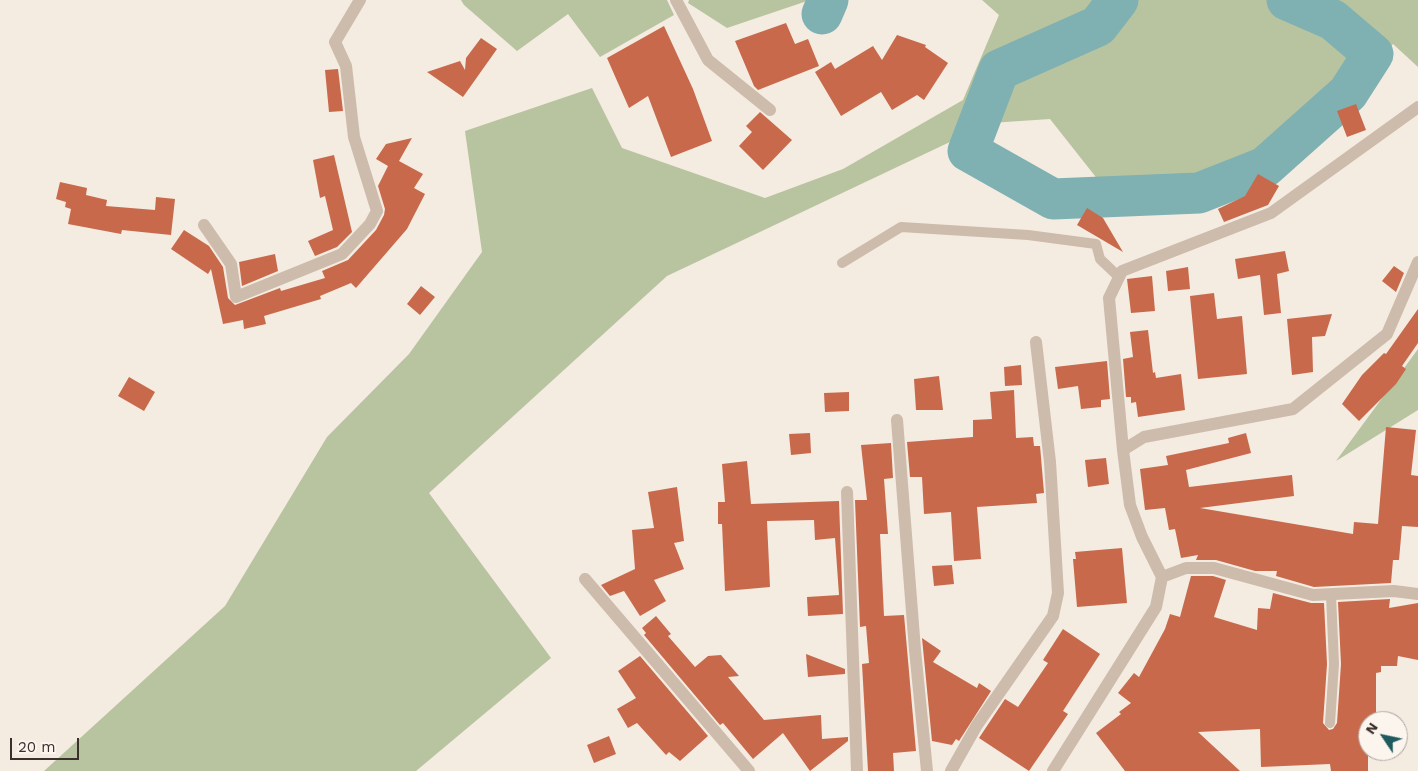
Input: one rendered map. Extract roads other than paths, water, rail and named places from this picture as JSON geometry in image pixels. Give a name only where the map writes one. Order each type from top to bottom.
[{"type":"street","points":[[204,225],[230,264],[236,297],[342,254],[370,224],[377,211],[354,138],[346,66],[335,42],[360,0]]},
{"type":"street","points":[[676,0],[708,60],[770,110]]},
{"type":"street","points":[[1054,771],[1156,607],[1162,577],[1142,537],[1130,505],[1109,298],[1122,270],[1271,213],[1418,107]]},
{"type":"street","points":[[1123,450],[1144,437],[1293,409],[1387,334],[1418,262]]},
{"type":"street","points":[[952,771],[977,725],[1053,616],[1058,594],[1050,462],[1036,342]]},
{"type":"street","points":[[897,420],[915,650],[927,771]]},
{"type":"street","points":[[847,492],[857,771]]},
{"type":"street","points":[[1162,577],[1186,568],[1214,568],[1313,595],[1394,591],[1418,594]]},
{"type":"street","points":[[585,579],[749,771]]},
{"type":"lane","points":[[842,263],[901,227],[1028,235],[1096,244],[1100,259],[1119,277]]},
{"type":"lane","points":[[1330,723],[1334,664],[1331,595]]},
{"type":"waterway","points":[[822,14],[828,0]]},
{"type":"waterway","points":[[1118,0],[1098,26],[999,70],[968,151],[1053,199],[1199,193],[1265,167],[1348,93],[1373,54],[1333,20],[1287,0]]}]
